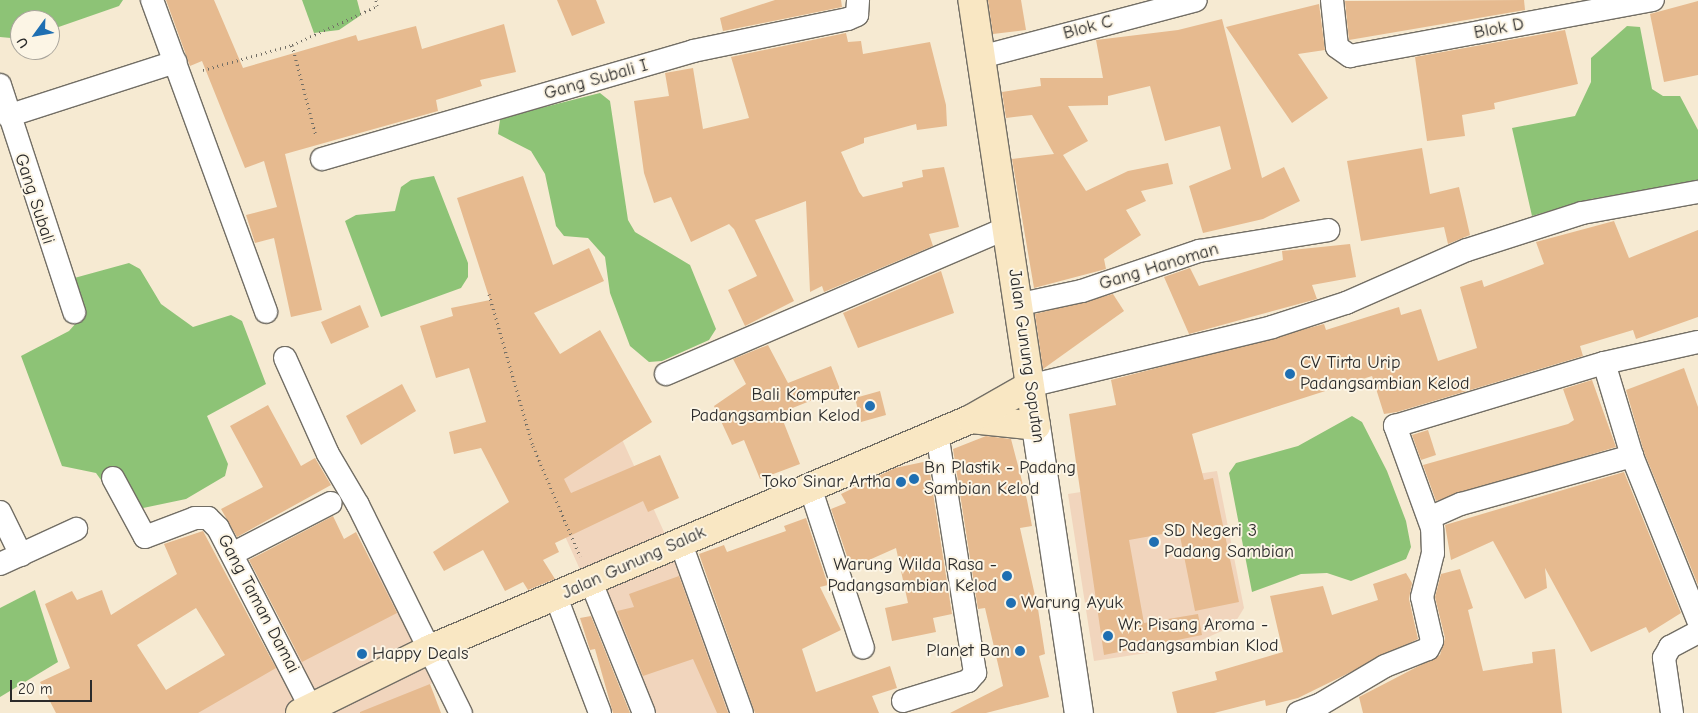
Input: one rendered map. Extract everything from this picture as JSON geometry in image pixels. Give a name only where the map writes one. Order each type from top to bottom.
[{"type":"main road","name":"Jalan Gunung Soputan","points":[[972,0],[1005,229],[1021,304],[1029,386],[1036,426]]},
{"type":"main road","name":"Jalan Gunung Salak","points":[[305,709],[430,649],[591,582],[680,541],[971,419],[1029,386]]},
{"type":"main road","name":"Jalan Gunung Salak","points":[[971,419],[1036,426]]},
{"type":"street","points":[[152,0],[266,312]]},
{"type":"street","name":"Gang Subali I","points":[[322,159],[693,51],[848,19],[857,15],[858,0]]},
{"type":"street","name":"Blok C","points":[[981,57],[1131,8],[1196,0]]},
{"type":"street","name":"Blok D","points":[[1332,0],[1337,47],[1344,55],[1653,0]]},
{"type":"street","points":[[8,116],[178,69]]},
{"type":"street","name":"Gang Subali","points":[[0,85],[8,116],[74,312]]},
{"type":"street","points":[[1029,386],[1272,327],[1346,303],[1467,250],[1582,213],[1698,192]]},
{"type":"street","points":[[666,374],[1005,229]]},
{"type":"street","name":"Gang Hanoman","points":[[1021,304],[1082,290],[1199,251],[1328,230]]},
{"type":"street","points":[[1298,713],[1430,645],[1422,597],[1433,553],[1428,518],[1395,426],[1604,363],[1698,342]]},
{"type":"street","points":[[285,358],[328,454],[358,505],[461,713]]},
{"type":"street","points":[[1604,363],[1632,456],[1698,620]]},
{"type":"street","name":"Jalan Gunung Soputan","points":[[1036,426],[1079,713]]},
{"type":"street","points":[[902,701],[968,681],[975,673],[937,434]]},
{"type":"street","points":[[1428,518],[1460,504],[1632,456]]},
{"type":"street","name":"Gang Taman Damai","points":[[113,478],[140,534],[145,537],[195,518],[208,518],[232,554],[305,709]]},
{"type":"street","points":[[810,487],[863,648]]},
{"type":"street","points":[[232,554],[331,503]]},
{"type":"street","points":[[0,512],[20,555]]},
{"type":"street","points":[[0,564],[76,528]]},
{"type":"street","points":[[680,541],[742,713]]},
{"type":"street","points":[[591,582],[644,713]]},
{"type":"street","points":[[556,597],[600,713]]},
{"type":"street","points":[[1670,713],[1666,651],[1698,632]]},
{"type":"path","points":[[178,69],[292,45],[377,6],[376,0]]},
{"type":"path","points":[[292,45],[322,159]]},
{"type":"path","points":[[490,294],[532,446],[591,582]]},
{"type":"shaded area","points":[[616,426],[684,576],[738,713],[637,713],[599,612],[534,467]]},
{"type":"shaded area","name":"SD Negeri 3 Padang Sambian","points":[[1217,471],[1244,608],[1233,626],[1186,647],[1094,661],[1068,494]]},
{"type":"shaded area","points":[[385,553],[443,677],[379,713],[184,713],[364,608],[350,577]]},
{"type":"green space","points":[[0,0],[123,0],[119,6],[60,27],[60,10],[10,10],[10,38],[0,37]]},
{"type":"green space","points":[[302,0],[357,0],[361,15],[339,30],[314,33]]},
{"type":"green space","points":[[1627,26],[1640,27],[1652,89],[1663,96],[1680,96],[1698,130],[1698,181],[1591,199],[1532,216],[1512,128],[1575,116],[1591,82],[1591,58]]},
{"type":"green space","points":[[600,93],[610,101],[628,220],[635,232],[690,265],[716,329],[709,340],[662,361],[649,362],[630,346],[610,293],[605,257],[588,238],[564,236],[556,226],[545,174],[531,151],[498,134],[500,120]]},
{"type":"green space","points":[[434,176],[468,263],[468,277],[461,288],[381,317],[345,221],[356,215],[395,211],[401,187],[411,180]]},
{"type":"green space","points":[[129,263],[140,269],[161,304],[193,327],[231,315],[242,321],[266,384],[207,416],[228,464],[225,476],[186,499],[124,512],[96,473],[62,466],[21,356],[69,331],[77,322],[67,280]]},
{"type":"green space","points":[[1352,416],[1362,422],[1387,471],[1406,521],[1411,547],[1406,559],[1351,581],[1327,573],[1301,574],[1252,592],[1229,473],[1236,463],[1298,446]]},
{"type":"green space","points":[[35,590],[58,662],[0,697],[0,608]]},
{"type":"building","points":[[166,0],[214,0],[243,68],[356,35],[358,41],[416,26],[422,49],[504,24],[516,72],[480,80],[482,86],[436,100],[438,111],[285,154],[322,310],[291,317],[274,238],[255,243],[246,215],[277,207],[264,161],[245,168],[202,61],[190,66]]},
{"type":"building","points":[[557,0],[596,0],[605,23],[572,36]]},
{"type":"building","points":[[775,0],[841,0],[842,7],[723,31],[720,18]]},
{"type":"building","points":[[988,0],[1021,0],[1026,30],[993,34]]},
{"type":"building","points":[[1524,0],[1525,10],[1349,40],[1345,1]]},
{"type":"building","points":[[1698,1],[1698,75],[1664,82],[1650,14]]},
{"type":"building","points":[[1319,4],[1325,50],[1298,54],[1328,98],[1292,123],[1226,27]]},
{"type":"building","points":[[1222,19],[1262,178],[1284,167],[1300,201],[1263,219],[1203,233],[1189,186],[1231,169],[1220,126],[1165,141],[1150,86],[1108,96],[1108,105],[1068,106],[1088,141],[1063,155],[1086,191],[1128,171],[1168,163],[1173,184],[1141,191],[1146,201],[1126,210],[1141,235],[1104,259],[1106,269],[1034,288],[1012,159],[1054,154],[1032,115],[1006,118],[1002,92],[1041,86],[1040,78],[1103,78],[1096,40],[1178,30]]},
{"type":"building","points":[[1565,30],[1578,84],[1494,103],[1495,109],[1462,115],[1465,136],[1427,141],[1415,57]]},
{"type":"building","points":[[846,33],[848,42],[861,41],[863,54],[930,42],[946,105],[947,126],[917,130],[916,124],[864,138],[864,143],[841,152],[859,192],[863,197],[903,187],[902,182],[923,177],[922,170],[944,167],[959,227],[929,234],[933,246],[824,292],[822,286],[810,292],[806,201],[755,220],[794,301],[745,326],[728,290],[757,276],[734,229],[729,224],[691,242],[671,197],[654,203],[644,173],[634,101],[669,96],[665,73],[693,68],[703,129],[749,118],[731,57]]},
{"type":"building","points":[[1422,148],[1430,194],[1459,187],[1470,235],[1448,244],[1444,227],[1361,241],[1347,161]]},
{"type":"building","points":[[523,176],[553,265],[589,248],[604,281],[534,313],[560,354],[600,330],[652,422],[564,479],[571,493],[660,455],[679,498],[648,512],[643,501],[555,543],[559,552],[543,560],[555,579],[528,590],[523,582],[505,591],[483,550],[444,571],[433,552],[509,502],[481,448],[454,454],[449,432],[486,422],[469,368],[436,378],[420,326],[453,316],[451,308],[490,300],[457,198]]},
{"type":"building","points":[[1614,221],[1629,258],[1698,230],[1698,317],[1636,339],[1633,330],[1580,346],[1583,356],[1397,412],[1384,414],[1372,376],[1192,434],[1204,480],[1213,478],[1239,602],[1195,611],[1179,531],[1129,540],[1144,623],[1198,614],[1202,635],[1104,655],[1069,414],[1116,405],[1111,380],[1324,324],[1326,330],[1399,307],[1401,315],[1421,309],[1438,361],[1477,348],[1460,287],[1482,280],[1484,287],[1544,264],[1536,242]]},
{"type":"building","points":[[1350,244],[1356,277],[1312,285],[1317,299],[1189,334],[1164,277],[1190,268],[1199,286],[1283,260],[1282,251]]},
{"type":"building","points":[[941,271],[954,313],[858,348],[843,313]]},
{"type":"building","points":[[1113,294],[1124,311],[1043,369],[1035,314]]},
{"type":"building","points":[[360,305],[369,327],[331,344],[321,322]]},
{"type":"building","points":[[768,345],[788,383],[831,366],[840,389],[780,413],[800,464],[760,479],[744,440],[732,445],[714,406],[746,384],[733,359]]},
{"type":"building","points":[[1684,368],[1698,407],[1698,585],[1644,452],[1626,390]]},
{"type":"building","points":[[1592,380],[1616,447],[1436,501],[1423,465],[1568,424],[1574,420],[1563,389]]},
{"type":"building","points":[[402,384],[416,411],[361,445],[346,416]]},
{"type":"building","name":"Bali Komputer Padangsambian Kelod","points":[[880,391],[886,415],[861,422],[855,398]]},
{"type":"building","points":[[268,405],[301,466],[315,458],[331,485],[237,537],[221,509],[263,487],[230,426]]},
{"type":"building","points":[[1428,430],[1436,455],[1421,460],[1412,435]]},
{"type":"building","points":[[986,436],[1011,439],[1027,500],[1032,526],[1020,528],[1038,609],[1045,654],[1039,656],[1049,697],[986,713],[950,713],[1003,686],[985,608],[978,609],[953,449]]},
{"type":"building","points":[[928,461],[952,614],[933,618],[936,632],[892,641],[885,608],[908,603],[896,548],[851,568],[831,509],[846,503],[841,494],[895,468]]},
{"type":"building","points":[[1624,472],[1681,613],[1649,633],[1646,627],[1591,652],[1545,568],[1547,588],[1525,599],[1493,541],[1451,560],[1445,525]]},
{"type":"building","points":[[333,516],[344,539],[356,532],[397,613],[302,662],[249,560]]},
{"type":"building","points":[[806,518],[828,585],[820,587],[841,630],[802,649],[816,692],[890,666],[897,688],[872,696],[879,713],[755,713],[699,554],[724,545],[727,552],[786,531],[784,526]]},
{"type":"building","points":[[203,531],[276,668],[198,713],[56,713],[40,682],[70,668],[45,604],[72,591],[77,600],[102,590],[111,615],[177,574],[164,544]],"holes":[[[196,608],[225,655],[166,690],[137,645]]]},
{"type":"building","points":[[1460,569],[1473,608],[1468,610],[1483,671],[1533,663],[1532,652],[1555,649],[1562,713],[1363,713],[1359,697],[1440,655],[1445,638],[1435,597],[1441,574]]},
{"type":"building","points":[[1406,573],[1412,583],[1409,599],[1418,639],[1298,698],[1266,706],[1265,700],[1214,713],[1177,713],[1172,692],[1217,680],[1215,672],[1283,652],[1270,596],[1323,586],[1332,615],[1378,600],[1373,584]]},
{"type":"building","points":[[679,576],[728,713],[717,713],[693,659],[643,676],[617,611],[634,607],[629,594]]},
{"type":"building","points":[[591,616],[630,713],[613,713],[595,649],[590,650],[580,618]]},
{"type":"building","points":[[430,684],[441,713],[360,713],[360,712]]},
{"type":"place","name":"CV Tirta Urip Padangsambian Kelod","points":[[1290,374]]},
{"type":"place","name":"Bali Komputer Padangsambian Kelod","points":[[870,406]]},
{"type":"place","name":"Bn Plastik - Padang Sambian Kelod","points":[[914,479]]},
{"type":"place","name":"Toko Sinar Artha","points":[[901,482]]},
{"type":"place","name":"SD Negeri 3 Padang Sambian","points":[[1154,542]]},
{"type":"place","name":"Warung Wilda Rasa - Padangsambian Kelod","points":[[1007,576]]},
{"type":"place","name":"Warung Ayuk","points":[[1011,603]]},
{"type":"place","name":"Wr. Pisang Aroma - Padangsambian Klod","points":[[1108,636]]},
{"type":"place","name":"Planet Ban","points":[[1020,651]]},
{"type":"place","name":"Happy Deals","points":[[362,654]]}]
